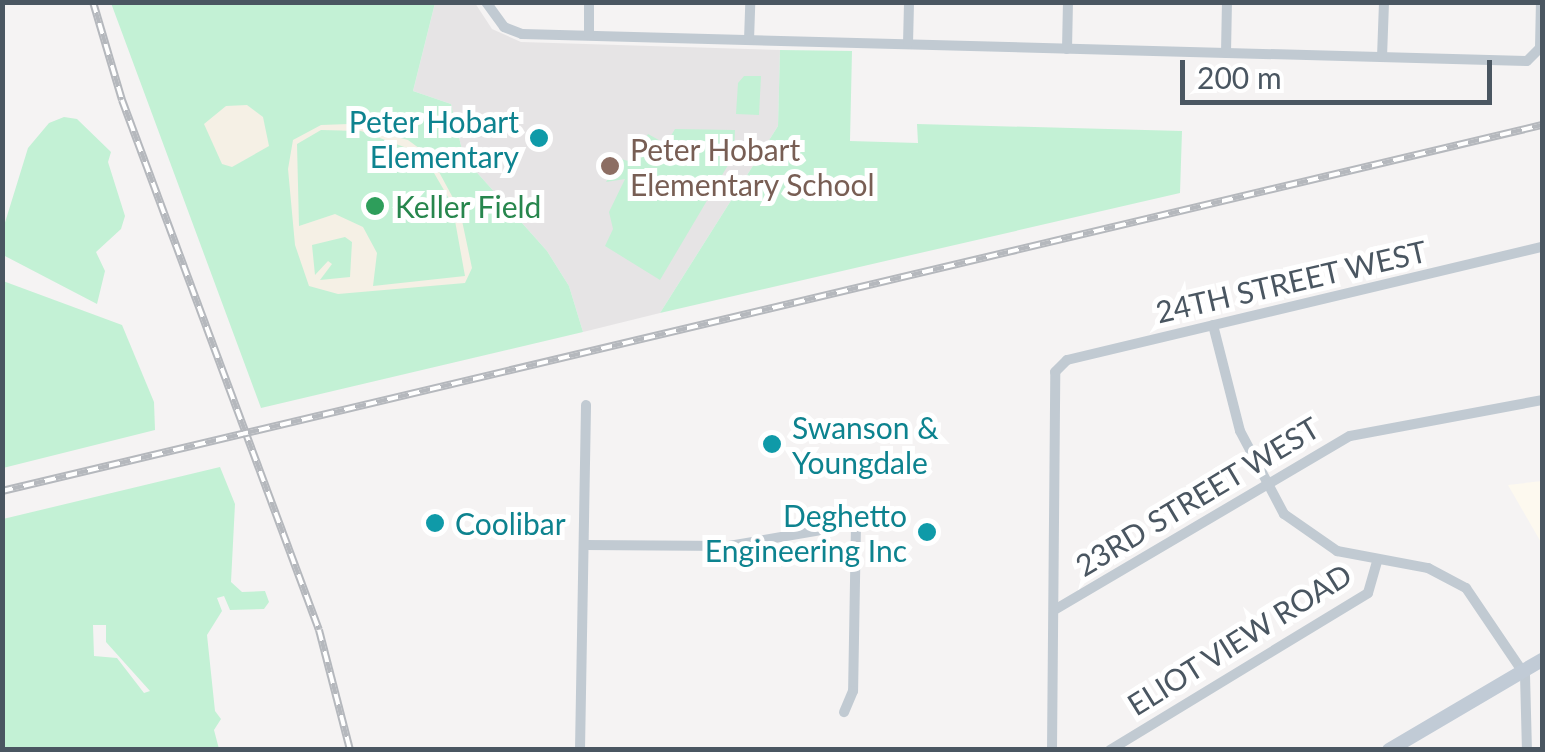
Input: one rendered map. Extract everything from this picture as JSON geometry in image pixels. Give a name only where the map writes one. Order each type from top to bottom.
[{"type":"street","points":[[486,2],[511,31],[589,36],[1382,57],[1536,56],[1541,2]]},
{"type":"street","points":[[589,36],[590,2]]},
{"type":"street","points":[[749,40],[750,2]]},
{"type":"street","points":[[908,44],[910,2]]},
{"type":"street","points":[[1067,49],[1068,2]]},
{"type":"street","points":[[1226,53],[1227,2]]},
{"type":"street","points":[[1382,57],[1384,2]]},
{"type":"street","name":"24TH STREET WEST","points":[[1056,609],[1055,372],[1067,360],[1542,247]]},
{"type":"street","points":[[1214,325],[1240,431],[1284,514],[1317,542],[1428,568],[1466,588],[1525,675],[1527,750]]},
{"type":"street","name":"23RD STREET WEST","points":[[1056,609],[1266,481],[1372,428],[1542,400]]},
{"type":"street","points":[[580,750],[586,405]]},
{"type":"street","points":[[584,545],[729,546],[856,524],[852,691],[844,712]]},
{"type":"street","name":"ELIOT VIEW ROAD","points":[[1110,750],[1368,593],[1378,559]]},
{"type":"street","points":[[1052,750],[1056,609]]},
{"type":"street","points":[[1390,750],[1525,675],[1542,660]]},
{"type":"street","points":[[1525,675],[1542,672]]},
{"type":"shaded area","name":"Peter Hobart Elementary School","points":[[435,3],[475,3],[492,29],[521,42],[780,50],[778,126],[660,313],[583,332],[569,286],[547,251],[464,158],[451,104],[413,91]]},
{"type":"shaded area","points":[[1542,481],[1542,544],[1508,485]]},
{"type":"green space","points":[[111,3],[435,3],[413,91],[451,104],[464,158],[547,251],[569,286],[583,332],[261,408]]},
{"type":"green space","points":[[780,50],[852,51],[850,141],[918,143],[917,124],[1182,131],[1180,193],[660,313],[778,126]]},
{"type":"green space","points":[[744,76],[761,76],[759,115],[736,114],[738,83]]},
{"type":"green space","points":[[64,117],[77,119],[111,152],[108,162],[125,216],[121,229],[96,252],[105,271],[97,304],[3,255],[3,229],[28,148],[49,123]]},
{"type":"green space","points":[[675,129],[735,130],[734,155],[660,280],[605,246],[613,229],[609,212],[625,179],[606,182],[621,159],[632,162],[648,134],[666,144]]},
{"type":"green space","points":[[3,281],[122,325],[154,402],[155,430],[3,468]]},
{"type":"green space","points":[[220,467],[235,504],[231,582],[242,592],[265,591],[269,602],[264,609],[230,610],[224,596],[217,598],[222,611],[207,635],[215,711],[221,719],[214,730],[219,749],[3,749],[3,519]],"holes":[[[93,625],[106,625],[106,642],[150,691],[144,693],[117,658],[94,656]]]},
{"type":"sand","points":[[247,105],[263,117],[269,146],[232,167],[222,164],[204,124],[226,106]]},
{"type":"sand","points":[[349,124],[408,140],[431,157],[460,211],[472,268],[465,283],[338,294],[309,286],[295,245],[288,169],[293,140],[321,125]],"holes":[[[321,130],[361,131],[423,154],[452,204],[465,276],[373,286],[377,253],[363,227],[335,214],[299,226],[297,144]],[[345,237],[352,242],[350,277],[320,280],[332,264],[328,261],[315,275],[312,245]]]},
{"type":"railway","points":[[93,2],[122,100],[319,630],[350,750]]},
{"type":"railway","points":[[2,491],[1542,125]]},
{"type":"place","name":"Peter Hobart Elementary","points":[[539,138]]},
{"type":"place","name":"Peter Hobart Elementary School","points":[[610,166]]},
{"type":"place","name":"Keller Field","points":[[375,206]]},
{"type":"place","name":"Swanson & Youngdale","points":[[772,444]]},
{"type":"place","name":"Coolibar","points":[[435,523]]},
{"type":"place","name":"Deghetto Engineering Inc","points":[[927,532]]}]
